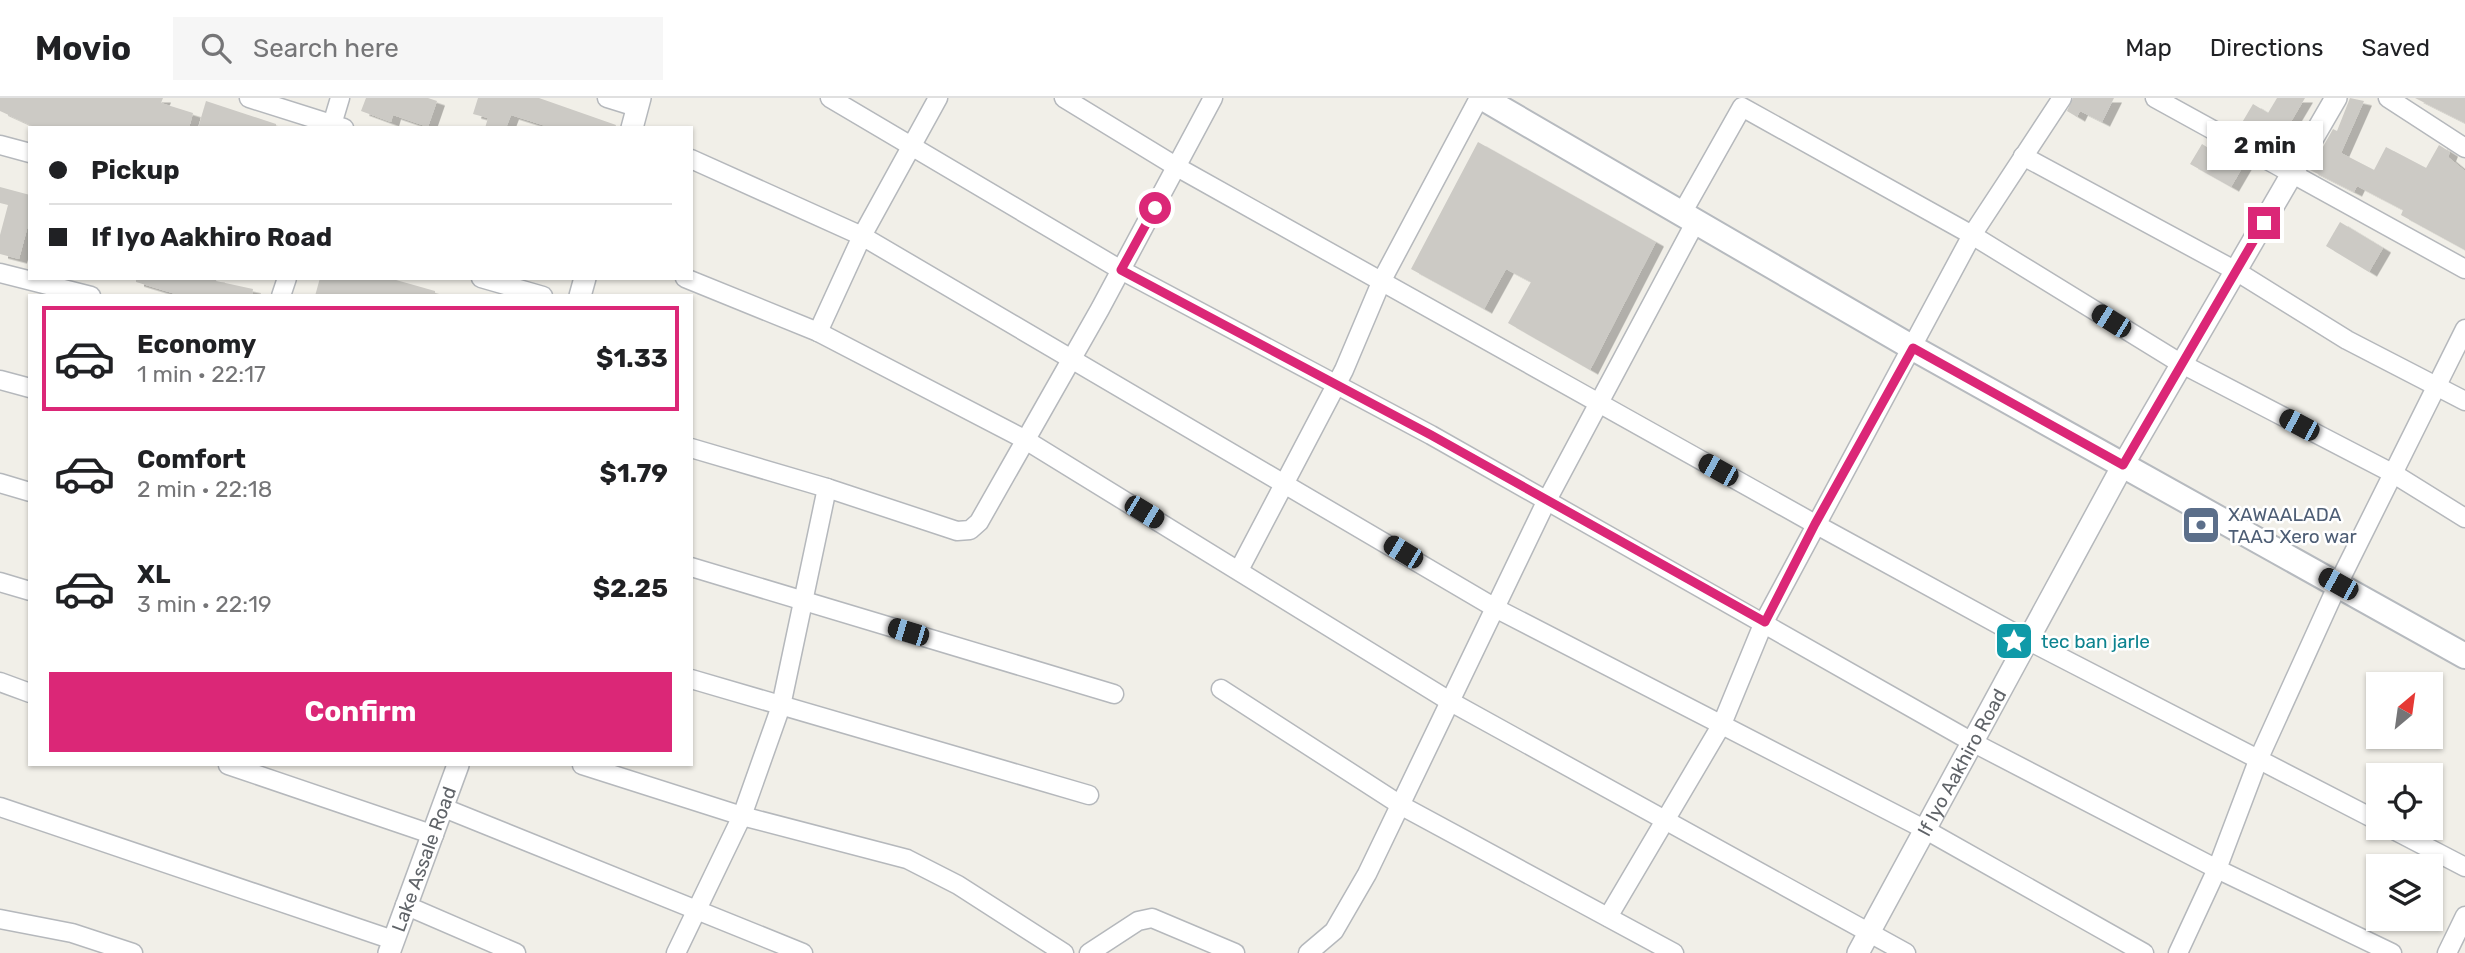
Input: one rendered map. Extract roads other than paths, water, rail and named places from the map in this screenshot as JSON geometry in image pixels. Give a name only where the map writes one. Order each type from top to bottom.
[{"type":"main road","points":[[1481,98],[1913,348],[2465,656]]},
{"type":"street","points":[[249,98],[333,126]]},
{"type":"street","points":[[336,126],[340,98]]},
{"type":"street","points":[[607,98],[636,111]]},
{"type":"street","points":[[830,98],[1121,270],[1336,384],[1765,622],[1974,743],[2217,869],[2392,953]]},
{"type":"street","points":[[818,332],[862,236],[939,98]]},
{"type":"street","points":[[1064,98],[1177,167],[1815,524],[2029,641],[2366,815]]},
{"type":"street","points":[[693,449],[827,488],[957,531],[970,530],[979,522],[1024,439],[1072,360],[1213,98]]},
{"type":"street","points":[[1239,570],[1336,384],[1382,280],[1481,98]]},
{"type":"street","points":[[1608,917],[1722,724],[1765,622],[1815,524],[1972,235],[2062,98]]},
{"type":"street","points":[[2155,98],[2465,269]]},
{"type":"street","name":"If Iyo Aakhiro Road","points":[[1858,953],[2180,363],[2336,98]]},
{"type":"street","points":[[2388,98],[2465,148]]},
{"type":"street","points":[[1308,953],[1334,931],[1402,806],[1546,502],[1598,403],[1742,107],[1972,235],[2180,363],[2394,474],[2465,518]]},
{"type":"street","points":[[0,145],[28,152]]},
{"type":"street","points":[[2023,156],[2236,271],[2347,340],[2465,401]]},
{"type":"street","points":[[693,160],[862,236],[1285,482],[1497,609],[1926,830],[2144,953]]},
{"type":"street","points":[[0,273],[83,294]]},
{"type":"street","points":[[488,280],[536,294]]},
{"type":"street","points":[[690,280],[818,332],[1024,439],[1451,702],[1906,953]]},
{"type":"street","points":[[2178,953],[2217,869],[2259,758],[2338,584],[2465,329]]},
{"type":"street","points":[[0,380],[28,387]]},
{"type":"street","points":[[0,483],[28,491]]},
{"type":"street","points":[[676,953],[742,816],[781,706],[827,488]]},
{"type":"street","points":[[693,568],[1114,694]]},
{"type":"street","points":[[0,582],[28,591]]},
{"type":"street","points":[[693,680],[1088,795]]},
{"type":"street","points":[[0,682],[28,692]]},
{"type":"street","points":[[1221,689],[1402,806],[1674,953]]},
{"type":"street","points":[[231,766],[434,835]]},
{"type":"street","name":"Lake Assale Road","points":[[391,946],[458,766]]},
{"type":"street","points":[[585,766],[742,816],[907,859],[958,885],[1063,953]]},
{"type":"street","points":[[0,807],[391,946]]},
{"type":"street","points":[[444,808],[803,953]]},
{"type":"street","points":[[2413,840],[2465,867]]},
{"type":"street","points":[[405,905],[516,953]]},
{"type":"street","points":[[2447,953],[2465,916]]},
{"type":"street","points":[[1089,953],[1138,921],[1152,918],[1235,953]]},
{"type":"street","points":[[0,919],[72,933],[133,953]]},
{"type":"place","name":"XAWAALADA TAAJ Xero war","points":[[2201,525]]},
{"type":"place","name":"tec ban jarle","points":[[2014,641]]}]
